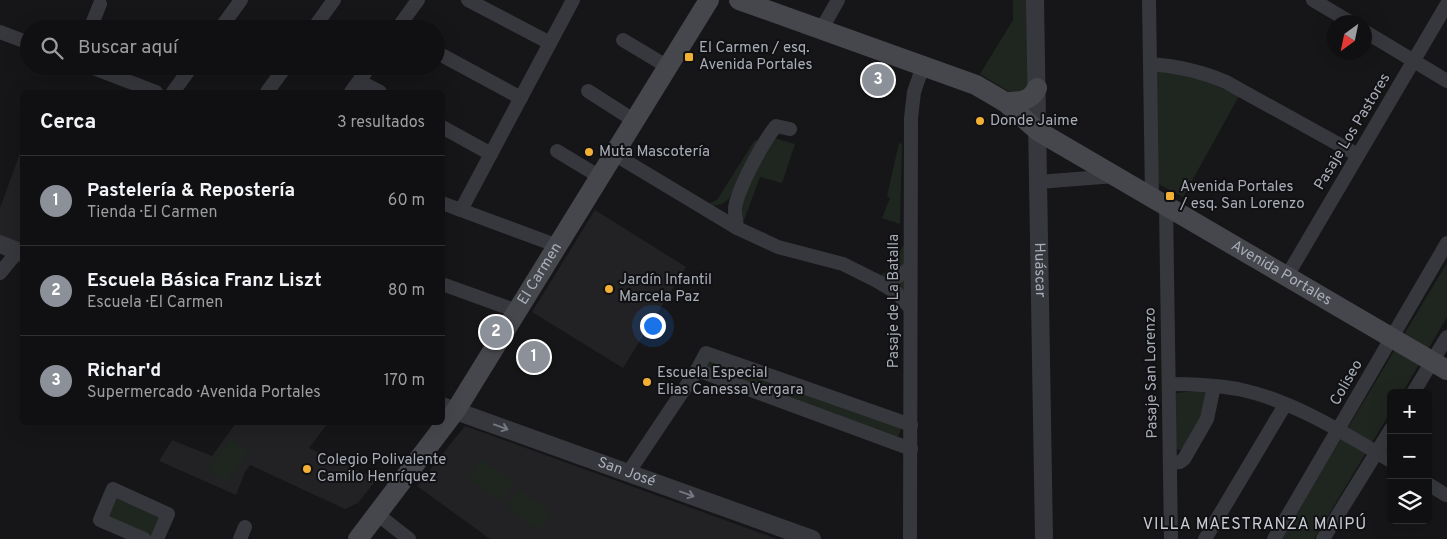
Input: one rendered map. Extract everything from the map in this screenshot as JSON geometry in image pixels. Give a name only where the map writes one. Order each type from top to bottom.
[{"type":"main road","name":"El Carmen","points":[[449,408],[517,311],[709,0]]},
{"type":"main road","name":"Avenida Portales","points":[[739,0],[967,81],[1005,102],[1038,131],[1439,366]]},
{"type":"main road","points":[[1005,102],[1019,102],[1030,98],[1037,88]]},
{"type":"main road","name":"El Carmen","points":[[358,539],[437,425]]},
{"type":"street","points":[[227,20],[241,0]]},
{"type":"street","points":[[320,20],[334,0]]},
{"type":"street","points":[[404,20],[418,0]]},
{"type":"street","points":[[468,0],[550,43]]},
{"type":"street","points":[[461,210],[573,0]]},
{"type":"street","points":[[821,30],[838,0]]},
{"type":"street","name":"Huáscar","points":[[1035,0],[1044,539]]},
{"type":"street","name":"Pasaje San Lorenzo","points":[[1149,0],[1150,64],[1168,384],[1171,539]]},
{"type":"street","points":[[1313,0],[1338,15]]},
{"type":"street","points":[[94,20],[100,4]]},
{"type":"street","name":"Pasaje Los Pastores","points":[[1287,276],[1447,4]]},
{"type":"street","points":[[0,32],[20,40]]},
{"type":"street","points":[[1372,36],[1447,81]]},
{"type":"street","points":[[623,40],[668,67]]},
{"type":"street","points":[[445,57],[520,98]]},
{"type":"street","points":[[1150,64],[1185,68],[1207,74],[1249,94],[1358,155]]},
{"type":"street","name":"Pasaje de La Batalla","points":[[910,539],[911,109],[914,92],[923,66]]},
{"type":"street","points":[[112,75],[151,90]]},
{"type":"street","points":[[174,90],[185,75]]},
{"type":"street","points":[[268,90],[279,75]]},
{"type":"street","points":[[364,75],[355,87],[370,90]]},
{"type":"street","points":[[588,91],[635,121]]},
{"type":"street","points":[[709,212],[726,209],[734,204],[768,137],[776,126],[790,129]]},
{"type":"street","points":[[445,129],[491,154]]},
{"type":"street","points":[[558,151],[600,177]]},
{"type":"street","points":[[614,154],[737,228],[778,247],[843,264],[897,292],[910,308]]},
{"type":"street","points":[[1038,182],[1115,176]]},
{"type":"street","points":[[737,228],[735,210],[739,194]]},
{"type":"street","points":[[445,204],[558,246]]},
{"type":"street","name":"Coliseo","points":[[1274,539],[1447,243]]},
{"type":"street","points":[[0,244],[20,252],[0,272]]},
{"type":"street","points":[[885,286],[910,268]]},
{"type":"street","points":[[445,285],[517,311]]},
{"type":"street","points":[[1416,389],[1439,366],[1447,336]]},
{"type":"street","points":[[628,473],[697,370],[706,353],[911,425]]},
{"type":"street","points":[[697,370],[911,449]]},
{"type":"street","points":[[1168,384],[1214,386],[1238,389],[1256,394],[1285,405],[1338,430],[1387,459]]},
{"type":"street","points":[[1170,463],[1180,462],[1184,458],[1203,427],[1209,414],[1214,386]]},
{"type":"street","points":[[1205,539],[1285,405]]},
{"type":"street","name":"San José","points":[[449,408],[812,539]]},
{"type":"street","points":[[1328,537],[1388,434]]},
{"type":"street","points":[[1432,487],[1446,496]]},
{"type":"street","points":[[144,539],[100,520],[113,489],[168,514],[157,539]]},
{"type":"street","points":[[377,514],[409,539]]},
{"type":"shaded area","points":[[1013,0],[1031,0],[1028,86],[1016,96],[980,74],[1013,20]]},
{"type":"shaded area","points":[[1157,70],[1200,79],[1239,96],[1183,197],[1157,183]]},
{"type":"shaded area","points":[[774,138],[795,144],[782,183],[760,177],[743,223],[740,211],[744,194],[753,174]]},
{"type":"shaded area","points":[[755,140],[758,141],[729,199],[722,204],[711,206],[710,203],[717,200]]},
{"type":"shaded area","points":[[899,143],[902,144],[900,224],[882,218],[890,198],[887,196]]},
{"type":"shaded area","points":[[20,153],[20,243],[0,235],[0,208]]},
{"type":"shaded area","name":"Jardín Infantil Marcela Paz","points":[[595,210],[686,267],[623,368],[532,312]]},
{"type":"shaded area","points":[[906,242],[909,301],[860,268],[880,275],[886,272]]},
{"type":"shaded area","points":[[1447,263],[1447,317],[1404,389],[1387,389],[1387,418],[1314,539],[1281,539]]},
{"type":"shaded area","points":[[710,357],[902,427],[898,437],[706,368]]},
{"type":"shaded area","points":[[1198,391],[1210,394],[1190,449],[1176,450],[1176,393]]},
{"type":"shaded area","name":"Colegio Polivalente Camilo Henríquez","points":[[235,425],[326,425],[309,448],[377,479],[358,503],[345,509],[250,465],[245,472],[236,495],[159,461],[172,440],[212,456]]},
{"type":"shaded area","points":[[465,426],[777,539],[490,539],[417,486]]},
{"type":"shaded area","points":[[230,438],[249,451],[226,483],[208,470]]},
{"type":"shaded area","points":[[482,460],[514,483],[500,501],[469,478]]},
{"type":"shaded area","points":[[520,489],[552,513],[539,531],[507,507]]},
{"type":"shaded area","points":[[117,498],[161,517],[152,537],[107,519]]},
{"type":"place","name":"El Carmen / esq. Avenida Portales","points":[[689,57]]},
{"type":"place","name":"Richar'd","points":[[878,80]]},
{"type":"place","name":"Donde Jaime","points":[[980,121]]},
{"type":"place","name":"Muta Mascotería","points":[[589,152]]},
{"type":"place","name":"Avenida Portales / esq. San Lorenzo","points":[[1170,196]]},
{"type":"place","name":"Jardín Infantil Marcela Paz","points":[[609,289]]},
{"type":"place","name":"Escuela Básica Franz Liszt","points":[[496,332]]},
{"type":"place","name":"Pastelería & Repostería","points":[[534,357]]},
{"type":"place","name":"Escuela Especial Elias Canessa Vergara","points":[[647,382]]},
{"type":"place","name":"Colegio Polivalente Camilo Henríquez","points":[[307,469]]},
{"type":"district","name":"VILLA MAESTRANZA MAIPÚ","points":[[1255,525]]}]
